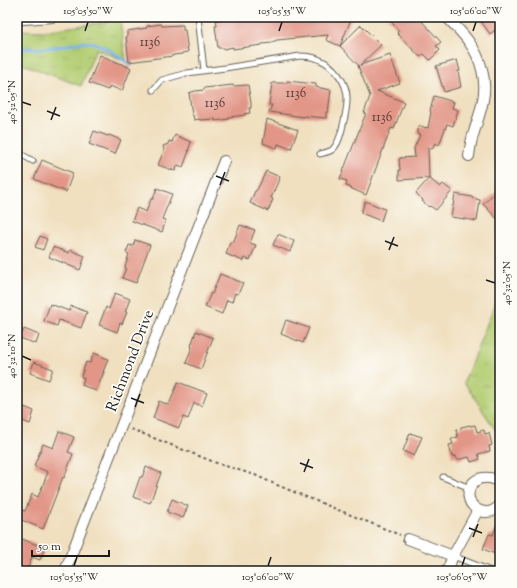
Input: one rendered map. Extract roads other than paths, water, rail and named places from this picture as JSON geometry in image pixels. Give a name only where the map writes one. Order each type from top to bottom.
[{"type":"street","points":[[17,18],[52,17]]},
{"type":"street","points":[[447,17],[469,42],[476,53],[483,75],[484,99],[468,156]]},
{"type":"street","name":"Richmond Drive","points":[[65,571],[224,161]]},
{"type":"street","points":[[500,484],[494,479],[487,477],[481,478],[476,480],[470,488],[468,496],[473,507],[483,512],[494,510],[500,505]]},
{"type":"street","points":[[446,571],[478,510]]},
{"type":"street","points":[[408,539],[453,556]]},
{"type":"lane","points":[[198,17],[204,70]]},
{"type":"lane","points":[[153,90],[162,80],[187,73],[300,56],[319,59],[335,70],[340,77],[347,92],[348,100],[339,140],[332,150],[320,154]]},
{"type":"lane","points":[[17,152],[33,161]]},
{"type":"lane","points":[[443,477],[470,488]]},
{"type":"lane","points":[[453,556],[491,571]]},
{"type":"waterway","points":[[17,47],[47,48],[90,42],[109,50],[131,65]]}]
